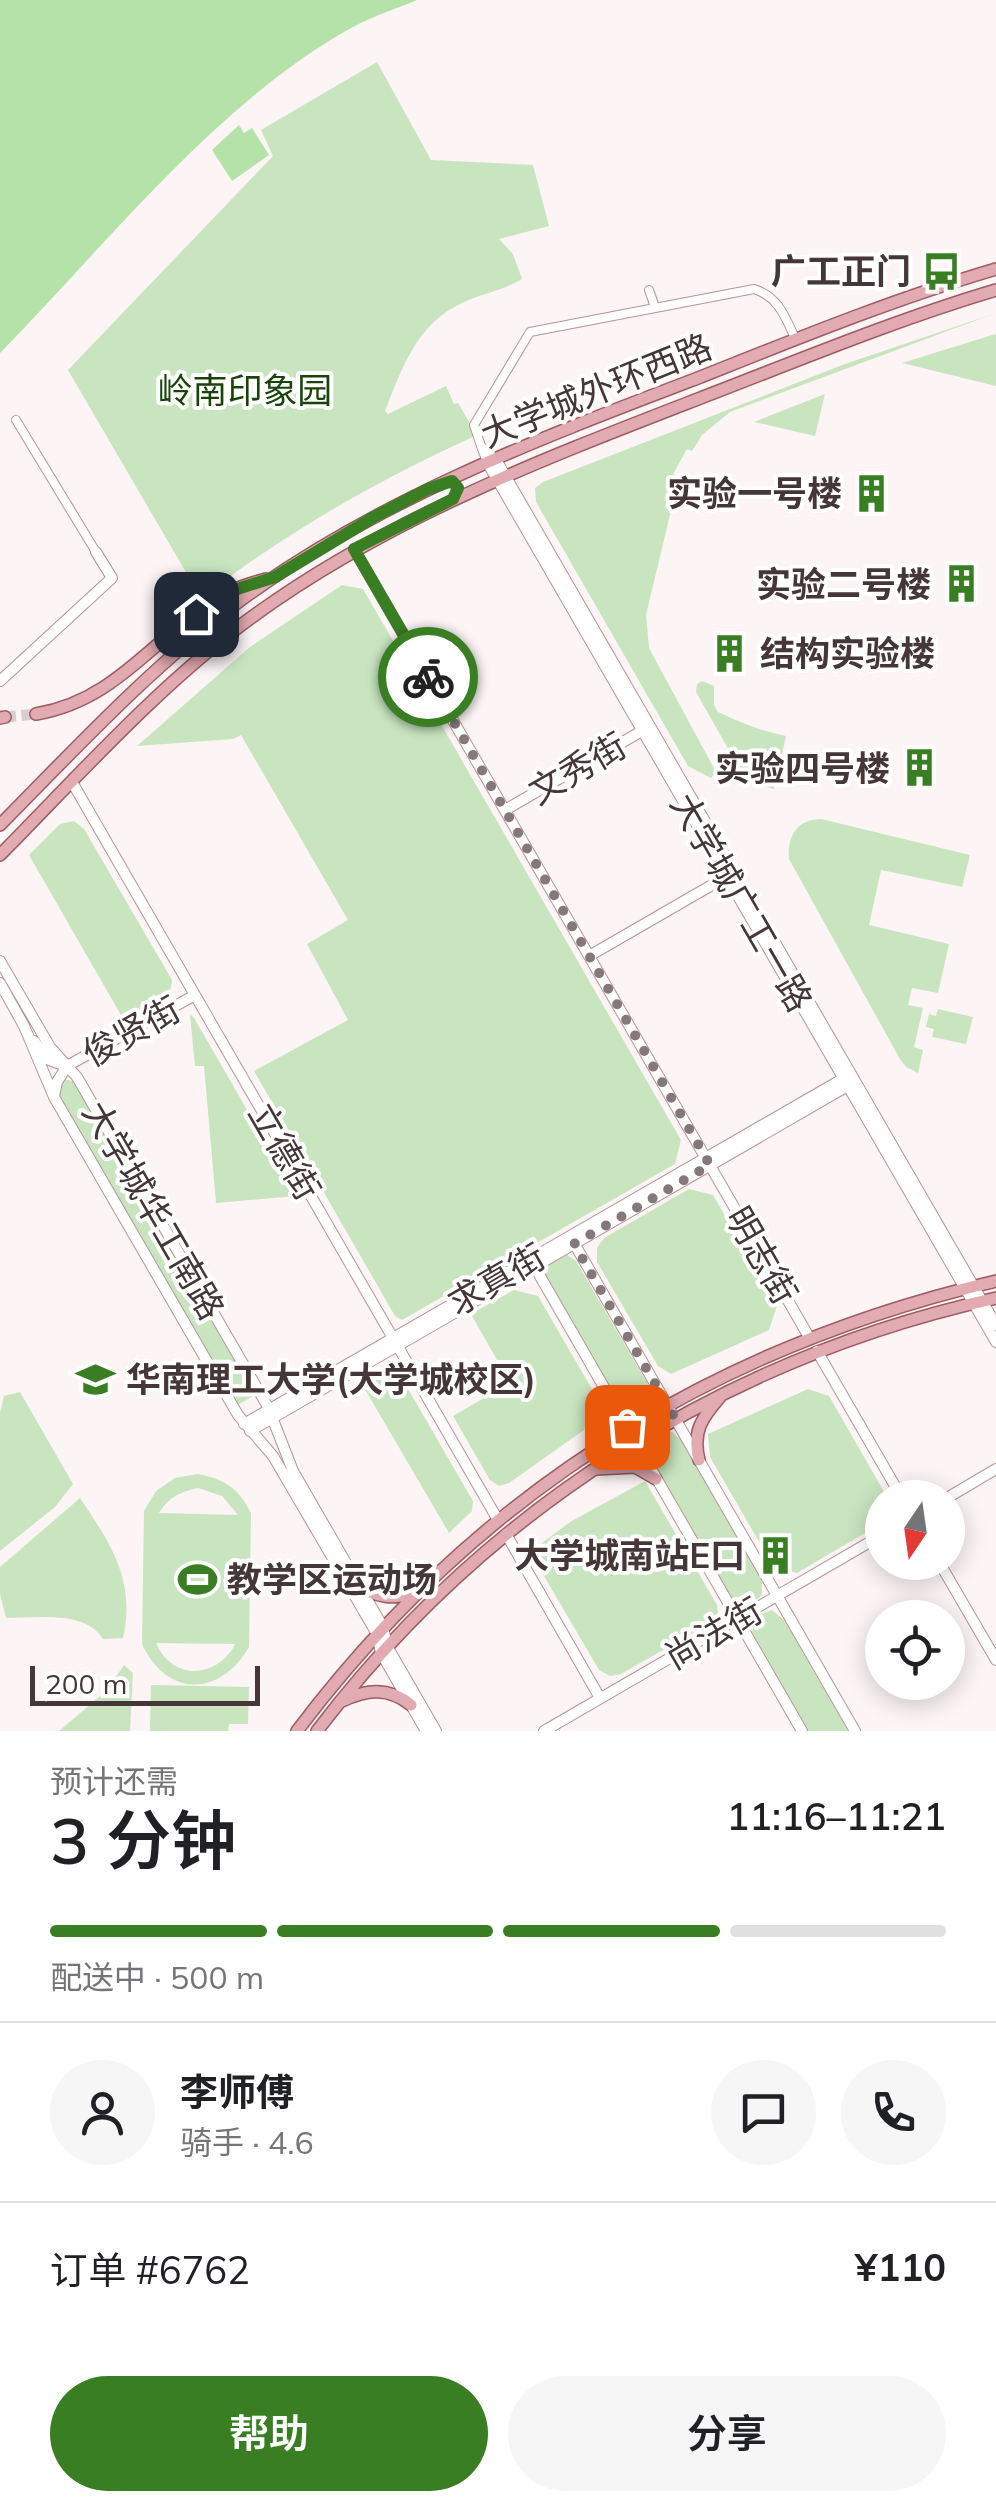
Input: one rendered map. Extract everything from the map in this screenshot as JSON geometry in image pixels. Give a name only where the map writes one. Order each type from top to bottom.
[{"type":"main road","name":"大学城外环西路","points":[[0,825],[165,662],[275,577],[353,528],[491,460],[915,294],[996,269]]},
{"type":"main road","name":"大学城外环西路","points":[[0,855],[159,694],[208,650],[354,549],[501,477],[905,319],[996,290]]},
{"type":"main road","points":[[445,481],[458,488],[453,499]]},
{"type":"main road","points":[[36,714],[102,690],[220,596],[275,577]]},
{"type":"main road","points":[[297,1731],[380,1630],[419,1590],[498,1520],[627,1427],[734,1369],[809,1337],[872,1314],[996,1281]]},
{"type":"main road","points":[[317,1731],[384,1650],[446,1586],[506,1534],[635,1441],[725,1392],[818,1351],[902,1322],[996,1298]]},
{"type":"main road","points":[[699,1460],[698,1428],[725,1392]]},
{"type":"main road","points":[[591,1470],[628,1466],[656,1478]]},
{"type":"main road","points":[[358,1584],[368,1592],[390,1597],[419,1590]]},
{"type":"main road","points":[[339,1703],[376,1691],[399,1696],[411,1705]]},
{"type":"street","points":[[491,460],[474,425],[530,332],[754,289],[768,293],[779,304],[796,340]]},
{"type":"street","points":[[649,290],[655,308]]},
{"type":"street","points":[[0,681],[112,578],[16,420]]},
{"type":"street","name":"大学城广工一路","points":[[491,460],[969,1288],[996,1325]]},
{"type":"street","name":"明志街","points":[[354,549],[809,1337]]},
{"type":"street","name":"文秀街","points":[[505,810],[646,728]]},
{"type":"street","name":"立德街","points":[[72,782],[498,1520]]},
{"type":"street","points":[[590,956],[731,875]]},
{"type":"street","name":"大学城华工南路","points":[[0,961],[50,1047],[80,1082],[271,1414],[293,1471],[358,1584],[380,1630],[384,1650],[426,1731]]},
{"type":"street","name":"大学城华工南路","points":[[0,983],[24,1026],[54,1097],[247,1428],[274,1456],[380,1630]]},
{"type":"street","name":"俊贤街","points":[[54,1097],[57,1082],[67,1066],[195,995]]},
{"type":"street","name":"俊贤街","points":[[24,1026],[45,1057],[67,1066]]},
{"type":"street","name":"求真街","points":[[247,1428],[849,1080]]},
{"type":"street","points":[[572,1240],[855,1731]]},
{"type":"street","points":[[532,1263],[802,1731]]},
{"type":"street","name":"大学城广工一路","points":[[978,1302],[996,1342]]},
{"type":"street","points":[[818,1351],[892,1480]]},
{"type":"street","points":[[965,1487],[996,1469]]},
{"type":"street","points":[[506,1534],[600,1698]]},
{"type":"street","name":"尚法街","points":[[544,1731],[865,1545]]},
{"type":"street","points":[[950,1580],[996,1660]]},
{"type":"street","name":"大学城华工南路","points":[[384,1650],[436,1731]]},
{"type":"green space","name":"岭南印象园","points":[[377,62],[431,160],[533,165],[549,226],[499,239],[513,254],[522,279],[464,302],[434,322],[414,348],[385,411],[388,414],[446,386],[477,435],[334,509],[201,598],[68,370],[273,156],[261,130]]},
{"type":"green space","points":[[996,313],[730,412],[702,435],[692,451],[687,449],[673,474],[679,477],[646,615],[649,648],[716,772],[711,778],[688,766],[536,502],[535,488],[845,364]]},
{"type":"green space","points":[[996,334],[996,386],[902,363],[989,336]]},
{"type":"green space","points":[[825,394],[815,436],[754,422]]},
{"type":"green space","points":[[342,585],[363,589],[681,1140],[675,1164],[402,1320],[395,1316],[254,1071],[348,1020],[307,944],[348,920],[241,735],[233,739],[137,746],[250,647]]},
{"type":"green space","points":[[702,681],[714,686],[718,712],[786,736],[774,789],[753,783],[743,775],[696,692]]},
{"type":"green space","points":[[821,819],[970,855],[962,887],[881,870],[869,925],[949,944],[938,993],[912,988],[908,1005],[923,1008],[914,1047],[923,1050],[918,1073],[900,1059],[789,859],[795,831],[806,822]]},
{"type":"green space","points":[[74,821],[84,829],[172,980],[162,1001],[125,1022],[29,855],[60,824]]},
{"type":"green space","points":[[938,1009],[973,1017],[966,1044],[932,1037],[934,1029],[926,1027],[929,1014],[936,1016]]},
{"type":"green space","points":[[190,1014],[297,1196],[216,1203],[204,1066],[195,1066]]},
{"type":"green space","points":[[64,1079],[77,1082],[257,1394],[236,1406],[60,1098]]},
{"type":"green space","points":[[689,1189],[713,1195],[777,1306],[769,1330],[671,1374],[658,1366],[597,1262],[597,1248],[604,1238]]},
{"type":"green space","points":[[567,1255],[576,1261],[649,1386],[649,1398],[638,1407],[625,1408],[618,1402],[545,1275],[550,1262]]},
{"type":"green space","points":[[514,1290],[538,1296],[593,1391],[584,1430],[499,1486],[490,1480],[453,1416],[510,1383],[471,1314]]},
{"type":"green space","points":[[386,1365],[397,1370],[473,1501],[472,1511],[449,1533],[359,1379]]},
{"type":"green space","points":[[808,1389],[829,1396],[877,1480],[865,1480],[865,1533],[797,1573],[773,1566],[710,1457],[708,1434]]},
{"type":"green space","points":[[20,1392],[73,1484],[55,1507],[0,1551],[0,1413],[4,1396]]},
{"type":"green space","points":[[672,1432],[681,1440],[762,1581],[762,1595],[753,1603],[741,1604],[731,1597],[649,1456],[652,1440]]},
{"type":"green space","name":"教学区运动场","points":[[198,1474],[223,1482],[236,1491],[251,1513],[249,1647],[224,1675],[194,1685],[165,1674],[142,1644],[144,1511],[156,1491],[175,1478]],"holes":[[[198,1488],[222,1496],[238,1515],[159,1513],[176,1496]],[[156,1643],[234,1644],[235,1645],[217,1664],[194,1671],[173,1664]]]},
{"type":"green space","points":[[645,1481],[718,1613],[712,1622],[621,1674],[610,1676],[599,1670],[530,1552],[570,1522]]},
{"type":"green space","points":[[80,1498],[118,1564],[126,1599],[123,1638],[103,1639],[85,1623],[73,1620],[6,1618],[0,1594],[0,1567]]},
{"type":"green space","points":[[772,1610],[785,1621],[848,1731],[808,1731],[752,1632],[756,1616]]},
{"type":"green space","points":[[124,1665],[133,1673],[130,1731],[59,1731],[106,1691]]},
{"type":"green space","points":[[151,1685],[249,1687],[248,1724],[229,1724],[228,1731],[150,1731]]},
{"type":"shaded area","points":[[0,0],[417,0],[353,27],[256,94],[166,176],[0,353]]},
{"type":"shaded area","points":[[239,125],[244,133],[252,128],[269,155],[232,181],[212,150]]},
{"type":"tunnel","points":[[5,717],[36,714]]},
{"type":"way so far","points":[[428,677],[710,1165],[574,1244],[675,1418],[635,1441],[627,1427]]},
{"type":"place","name":"广工正门","points":[[941,271]]},
{"type":"place","name":"实验一号楼","points":[[872,493]]},
{"type":"place","name":"实验二号楼","points":[[961,584]]},
{"type":"place","name":"结构实验楼","points":[[730,653]]},
{"type":"place","name":"实验四号楼","points":[[920,768]]},
{"type":"place","name":"华南理工大学(大学城校区)","points":[[96,1379]]},
{"type":"place","name":"大学城南站E口","points":[[775,1555]]},
{"type":"place","name":"教学区运动场","points":[[197,1579]]},
{"type":"route","points":[[196,614],[228,592],[275,577],[374,517],[452,481],[458,488],[453,499],[354,549],[428,677]]}]
